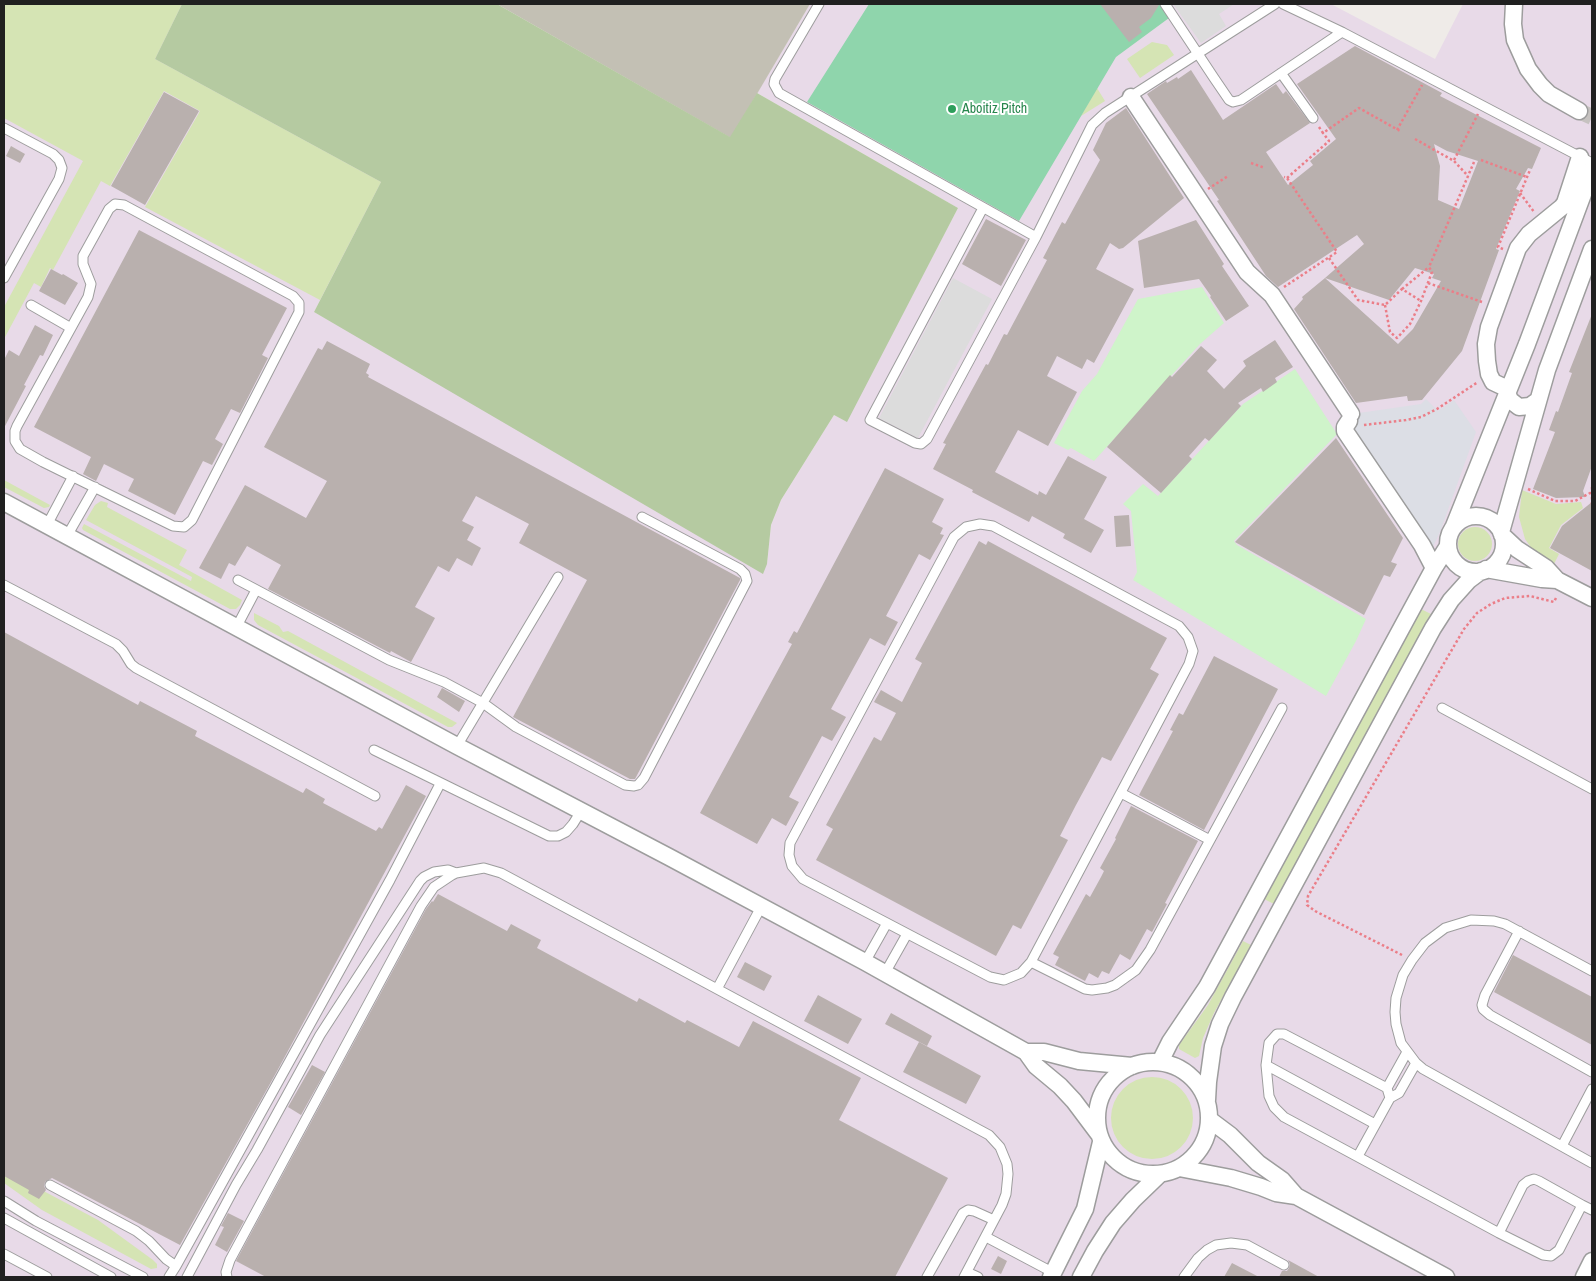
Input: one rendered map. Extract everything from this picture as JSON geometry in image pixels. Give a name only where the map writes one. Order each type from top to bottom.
[{"type":"street","points":[[1514,4],[1513,24],[1515,40],[1528,69],[1549,94],[1579,111]]},
{"type":"street","points":[[1131,97],[1247,272],[1257,284],[1272,295],[1350,418],[1346,424],[1345,431],[1422,545],[1434,568]]},
{"type":"street","points":[[1537,401],[1530,406],[1519,408],[1510,400],[1507,390],[1493,382],[1489,374],[1487,361],[1487,335],[1515,253],[1525,239],[1565,203],[1586,160]]},
{"type":"street","points":[[1561,581],[1483,570],[1469,571],[1459,566],[1451,557],[1448,546],[1449,536],[1538,316],[1592,170]]},
{"type":"street","points":[[4,502],[236,628],[886,973],[1026,1052],[1036,1066],[1071,1097],[1111,1157],[1125,1168],[1142,1174],[1160,1174],[1179,1168],[1195,1156],[1205,1139],[1210,1120],[1207,1100],[1208,1082],[1213,1046],[1220,1024],[1433,628],[1451,600],[1469,580],[1483,570],[1493,566],[1501,556],[1504,544],[1501,533],[1537,401],[1592,250]]},
{"type":"street","points":[[1454,526],[1463,519],[1473,516],[1485,517],[1494,523],[1517,549],[1546,568],[1561,581],[1592,598]]},
{"type":"street","points":[[1160,1062],[1170,1042],[1207,987],[1434,568],[1448,546]]},
{"type":"street","points":[[1026,1052],[1044,1052],[1079,1061],[1132,1066]]},
{"type":"street","points":[[1053,1275],[1085,1209],[1099,1138],[1096,1124],[1097,1105],[1104,1088],[1117,1074],[1132,1066],[1145,1062],[1160,1062],[1181,1069],[1198,1083],[1207,1100]]},
{"type":"street","points":[[1210,1120],[1230,1135],[1258,1163],[1282,1180],[1296,1196]]},
{"type":"street","points":[[1179,1168],[1231,1178],[1261,1186],[1276,1193],[1296,1196],[1446,1277]]},
{"type":"street","points":[[1081,1277],[1113,1223],[1160,1174]]},
{"type":"street","points":[[1584,1277],[1592,1261]]},
{"type":"lane","points":[[819,4],[775,79],[775,89],[791,100],[1036,237]]},
{"type":"lane","points":[[1165,4],[1229,100],[1233,102],[1241,100],[1342,32]]},
{"type":"lane","points":[[983,208],[870,420],[915,443],[921,444],[927,439],[1036,237],[1092,126],[1105,113],[1275,4]]},
{"type":"lane","points":[[1283,4],[1342,32],[1586,160]]},
{"type":"lane","points":[[1282,73],[1313,118]]},
{"type":"lane","points":[[4,128],[57,157],[62,164],[62,168],[59,179],[4,278]]},
{"type":"lane","points":[[116,204],[124,205],[293,296],[297,299],[300,308],[192,520],[181,528],[173,526],[25,452],[17,444],[14,436],[17,426],[72,328],[91,288],[90,279],[83,264],[83,256],[108,209],[116,204]]},
{"type":"lane","points":[[31,305],[72,328]]},
{"type":"lane","points":[[47,525],[73,476]]},
{"type":"lane","points":[[67,536],[95,487]]},
{"type":"lane","points":[[238,580],[389,660],[444,682],[483,703],[516,727],[630,786],[638,784],[644,778],[747,581],[745,574],[740,570],[642,517]]},
{"type":"lane","points":[[980,524],[993,526],[1178,626],[1188,637],[1193,650],[1190,664],[1121,793],[1030,962],[1026,968],[1009,979],[998,980],[803,879],[792,866],[789,855],[790,844],[954,537],[962,530],[980,524]]},
{"type":"lane","points":[[457,746],[558,577]]},
{"type":"lane","points":[[4,585],[116,644],[136,668],[375,796]]},
{"type":"lane","points":[[236,628],[256,590]]},
{"type":"lane","points":[[1030,962],[1085,989],[1092,990],[1107,988],[1126,978],[1136,970],[1150,950],[1282,708]]},
{"type":"lane","points":[[1442,708],[1592,789]]},
{"type":"lane","points":[[374,750],[549,836],[558,836],[566,832],[580,811]]},
{"type":"lane","points":[[169,1277],[390,880],[440,784]]},
{"type":"lane","points":[[1121,793],[1210,840]]},
{"type":"lane","points":[[227,1277],[226,1272],[230,1260],[421,906],[434,887],[456,873],[484,868],[492,869],[989,1135],[1004,1156],[1008,1174],[1006,1194],[966,1274],[978,1277]]},
{"type":"lane","points":[[187,1277],[320,1035],[420,881],[434,872],[448,870],[456,873]]},
{"type":"lane","points":[[717,989],[761,908]]},
{"type":"lane","points":[[1592,971],[1519,931],[1494,921],[1470,920],[1458,923],[1434,935],[1425,944],[1412,960],[1399,986],[1395,1012],[1398,1033],[1407,1052],[1416,1064],[1592,1163]]},
{"type":"lane","points":[[865,962],[887,923]]},
{"type":"lane","points":[[1519,931],[1485,995],[1482,1005],[1483,1009],[1490,1015],[1588,1068],[1592,1072]]},
{"type":"lane","points":[[886,973],[907,934]]},
{"type":"lane","points":[[1416,1064],[1400,1093],[1388,1093],[1284,1034],[1277,1034],[1270,1039],[1267,1048],[1266,1065],[1269,1096],[1278,1112],[1290,1120],[1543,1256],[1551,1256],[1559,1250],[1582,1205]]},
{"type":"lane","points":[[1358,1156],[1375,1124],[1407,1052]]},
{"type":"lane","points":[[1266,1065],[1375,1124]]},
{"type":"lane","points":[[1562,1146],[1592,1089]]},
{"type":"lane","points":[[1499,1233],[1523,1184],[1534,1179],[1592,1210]]},
{"type":"lane","points":[[50,1185],[136,1231],[176,1266]]},
{"type":"lane","points":[[4,1201],[36,1221],[143,1277]]},
{"type":"lane","points":[[928,1277],[962,1213],[968,1210],[974,1211],[994,1220]]},
{"type":"lane","points":[[4,1218],[111,1277]]},
{"type":"lane","points":[[986,1237],[1053,1275]]},
{"type":"lane","points":[[1184,1277],[1198,1258],[1207,1250],[1216,1245],[1231,1243],[1247,1245],[1284,1265]]},
{"type":"lane","points":[[4,1254],[47,1277]]},
{"type":"path","points":[[1323,133],[1359,108],[1399,130],[1426,77]]},
{"type":"path","points":[[1454,160],[1482,106]]},
{"type":"path","points":[[1272,295],[1337,252],[1286,177],[1328,141],[1313,118]]},
{"type":"path","points":[[1415,139],[1454,160],[1468,176]]},
{"type":"path","points":[[1481,160],[1527,177]]},
{"type":"path","points":[[1251,162],[1264,168]]},
{"type":"path","points":[[1385,305],[1429,267],[1474,162]]},
{"type":"path","points":[[1515,253],[1498,247],[1530,170]]},
{"type":"path","points":[[1196,196],[1228,176]]},
{"type":"path","points":[[1520,193],[1542,224]]},
{"type":"path","points":[[1329,258],[1358,300],[1385,305]]},
{"type":"path","points":[[1385,305],[1390,332],[1397,338],[1410,324],[1421,301],[1432,272],[1429,267]]},
{"type":"path","points":[[1428,283],[1495,307]]},
{"type":"path","points":[[1402,289],[1421,301]]},
{"type":"path","points":[[1350,418],[1359,425],[1421,417],[1437,409],[1489,374]]},
{"type":"path","points":[[1516,478],[1528,483],[1526,489],[1555,501],[1575,500],[1592,492]]},
{"type":"path","points":[[1592,487],[1592,505]]},
{"type":"path","points":[[1412,960],[1315,911],[1307,905],[1308,896],[1464,629],[1477,613],[1505,598],[1530,596],[1554,602],[1561,581]]},
{"type":"shaded area","points":[[4,4],[182,4],[155,59],[381,182],[314,312],[767,564],[771,525],[781,500],[834,415],[846,421],[958,208],[757,93],[810,4],[1331,4],[1435,59],[1463,4],[1592,4],[1592,1277],[4,1277]]},
{"type":"shaded area","points":[[497,4],[810,4],[731,138]]},
{"type":"shaded area","points":[[1173,4],[1234,4],[1219,14],[1226,26],[1201,43]]},
{"type":"shaded area","points":[[953,278],[992,299],[918,438],[879,418]]},
{"type":"shaded area","points":[[1426,399],[1438,411],[1454,400],[1476,432],[1440,532],[1432,549],[1345,415],[1421,404]]},
{"type":"green space","points":[[4,4],[182,4],[155,59],[381,182],[320,300],[145,207],[200,111],[164,91],[110,186],[101,181],[53,270],[50,268],[41,287],[34,283],[4,339],[4,307],[83,161],[4,118]]},
{"type":"green space","points":[[182,4],[497,4],[730,137],[757,93],[958,208],[847,422],[834,415],[781,500],[771,525],[767,564],[763,574],[314,312],[381,182],[155,59]]},
{"type":"green space","name":"Aboitiz Pitch","points":[[869,4],[1159,4],[1169,18],[1116,57],[1019,221],[807,102]]},
{"type":"green space","points":[[1152,42],[1167,45],[1174,55],[1140,78],[1127,59]]},
{"type":"green space","points":[[1097,88],[1105,101],[1081,116]]},
{"type":"green space","points":[[1202,287],[1224,323],[1200,344],[1094,461],[1071,448],[1068,450],[1054,443],[1082,391],[1097,374],[1138,299]]},
{"type":"green space","points":[[1295,369],[1337,434],[1234,541],[1237,545],[1366,619],[1326,696],[1133,580],[1137,572],[1131,511],[1123,504],[1143,484],[1158,496],[1243,404]]},
{"type":"green space","points":[[4,480],[50,505],[49,507],[44,508],[4,487]]},
{"type":"green space","points":[[1522,490],[1556,504],[1581,502],[1583,508],[1561,525],[1549,548],[1559,554],[1554,564],[1541,557],[1525,539],[1519,517]]},
{"type":"green space","points":[[101,501],[108,503],[107,507],[187,550],[179,565],[242,600],[240,605],[236,609],[230,609],[83,530],[84,524],[191,581],[192,577],[86,520],[95,505]]},
{"type":"green space","points":[[1475,527],[1482,528],[1487,532],[1491,537],[1491,551],[1487,556],[1482,560],[1475,561],[1468,560],[1463,556],[1459,551],[1458,544],[1459,537],[1463,532],[1468,528]]},
{"type":"green space","points":[[1421,609],[1431,614],[1274,904],[1264,899]]},
{"type":"green space","points":[[254,613],[279,626],[283,632],[288,631],[457,723],[452,727],[448,727],[258,625],[254,620]]},
{"type":"green space","points":[[1243,941],[1251,945],[1214,1013],[1203,1038],[1199,1056],[1195,1058],[1179,1049],[1179,1045],[1208,1005]]},
{"type":"green space","points":[[1152,1077],[1168,1081],[1181,1089],[1189,1102],[1193,1118],[1189,1134],[1181,1147],[1168,1155],[1152,1159],[1136,1155],[1123,1147],[1115,1134],[1111,1118],[1115,1102],[1123,1089],[1136,1081]]},
{"type":"green space","points":[[4,1170],[98,1220],[153,1260],[157,1264],[157,1268],[151,1269],[42,1210],[4,1183]]},
{"type":"building","points":[[1100,4],[1159,5],[1151,18],[1139,27],[1142,32],[1129,42]]},
{"type":"building","points":[[1355,46],[1442,93],[1440,96],[1541,148],[1532,169],[1528,168],[1516,189],[1520,191],[1496,249],[1499,250],[1462,351],[1422,400],[1408,401],[1407,396],[1356,403],[1294,309],[1303,299],[1302,297],[1364,244],[1357,235],[1278,287],[1266,276],[1217,201],[1219,200],[1147,94],[1166,81],[1167,83],[1177,77],[1178,79],[1191,70],[1223,120],[1276,84],[1283,94],[1286,91],[1310,123],[1266,152],[1288,185],[1313,165],[1310,161],[1336,139],[1297,84]],"holes":[[[1434,144],[1447,151],[1478,161],[1459,209],[1438,200],[1440,166]],[[1415,268],[1434,274],[1432,278],[1441,281],[1413,329],[1398,344],[1325,278],[1389,300]]]},
{"type":"building","points":[[164,92],[199,111],[145,205],[111,186]]},
{"type":"building","points":[[1126,108],[1184,198],[1123,248],[1119,249],[1110,243],[1096,269],[1134,289],[1094,363],[1087,359],[1082,369],[1057,356],[1047,376],[1077,392],[1048,446],[1018,430],[995,472],[1038,495],[1039,491],[1046,495],[1068,456],[1107,477],[1084,519],[1104,530],[1091,553],[1063,538],[1065,534],[1032,516],[1029,522],[933,469],[946,444],[943,443],[986,364],[988,365],[1004,334],[1007,335],[1047,260],[1043,258],[1062,222],[1065,224],[1100,160],[1093,150],[1106,123]]},
{"type":"building","points":[[11,146],[25,154],[20,163],[6,156]]},
{"type":"building","points":[[986,219],[1026,240],[1001,286],[962,264]]},
{"type":"building","points":[[1196,220],[1224,264],[1222,266],[1249,306],[1226,321],[1199,279],[1144,288],[1138,241]]},
{"type":"building","points":[[139,230],[287,308],[262,355],[268,358],[240,413],[231,409],[215,439],[223,444],[212,465],[203,461],[175,515],[128,491],[134,479],[104,464],[96,481],[83,474],[91,457],[34,427]]},
{"type":"building","points":[[51,269],[78,283],[65,305],[39,291]]},
{"type":"building","points":[[1592,314],[1592,466],[1583,491],[1585,497],[1556,498],[1533,489],[1555,432],[1549,430],[1556,411],[1558,412],[1572,373],[1569,372]]},
{"type":"building","points":[[35,325],[53,335],[43,356],[40,355],[24,385],[26,386],[4,428],[4,360],[9,350],[19,356]]},
{"type":"building","points":[[1275,340],[1293,367],[1275,378],[1277,382],[1263,392],[1261,388],[1238,403],[1241,406],[1209,441],[1205,438],[1189,456],[1192,459],[1161,493],[1107,447],[1170,375],[1172,377],[1201,346],[1217,360],[1207,371],[1224,389],[1246,366],[1243,361]]},
{"type":"building","points":[[327,341],[370,364],[366,373],[369,375],[368,377],[740,578],[635,779],[630,779],[513,717],[587,580],[519,543],[529,524],[476,496],[462,521],[474,527],[467,540],[481,548],[472,566],[457,558],[449,572],[438,566],[415,607],[435,618],[411,662],[391,651],[390,653],[268,589],[281,565],[247,546],[235,566],[229,563],[221,579],[199,568],[245,485],[306,518],[327,481],[264,447],[318,348],[322,350]]},
{"type":"building","points":[[1336,438],[1403,538],[1391,562],[1397,564],[1390,577],[1384,575],[1364,615],[1235,542]]},
{"type":"building","points":[[885,468],[944,499],[932,522],[943,528],[940,534],[944,535],[930,560],[919,554],[886,616],[898,622],[885,646],[870,638],[831,709],[846,717],[832,741],[822,736],[789,797],[799,802],[786,826],[772,818],[757,844],[700,813],[792,644],[788,642],[794,631],[797,633]]},
{"type":"building","points":[[1592,502],[1592,571],[1550,548],[1562,526]]},
{"type":"building","points":[[1129,515],[1131,546],[1116,547],[1114,516]]},
{"type":"building","points":[[979,541],[986,545],[988,541],[1167,638],[1150,669],[1159,674],[1111,761],[1102,757],[1076,805],[1060,836],[1068,840],[1021,929],[1013,925],[996,956],[816,860],[833,829],[826,825],[874,737],[881,741],[896,713],[874,702],[881,690],[902,702],[922,663],[915,659]]},
{"type":"building","points":[[4,632],[138,705],[140,701],[197,731],[195,736],[303,793],[306,788],[325,799],[323,803],[376,831],[379,827],[382,829],[406,785],[426,796],[276,1073],[180,1245],[52,1178],[45,1182],[46,1190],[39,1199],[28,1193],[29,1190],[4,1176]]},
{"type":"building","points":[[1214,656],[1278,689],[1204,830],[1139,795],[1173,731],[1170,730],[1179,713],[1183,715]]},
{"type":"building","points":[[442,688],[465,701],[459,712],[437,697]]},
{"type":"building","points":[[1131,806],[1198,841],[1152,932],[1147,929],[1130,960],[1120,954],[1109,974],[1102,971],[1098,978],[1089,973],[1085,981],[1055,965],[1059,957],[1053,954],[1086,894],[1090,897],[1101,877],[1104,871],[1100,868]]},
{"type":"building","points":[[438,894],[507,931],[511,924],[541,940],[537,948],[637,1002],[639,998],[685,1023],[687,1020],[739,1047],[753,1021],[861,1078],[839,1120],[948,1178],[895,1277],[266,1277],[236,1261],[426,909]]},
{"type":"building","points":[[1513,955],[1592,997],[1592,1045],[1494,992]]},
{"type":"building","points":[[745,962],[772,976],[764,991],[737,977]]},
{"type":"building","points":[[818,995],[862,1019],[848,1044],[804,1021]]},
{"type":"building","points":[[891,1013],[932,1036],[927,1046],[885,1024]]},
{"type":"building","points":[[919,1042],[981,1076],[966,1104],[903,1072]]},
{"type":"building","points":[[312,1065],[325,1072],[301,1115],[288,1107]]},
{"type":"building","points":[[228,1213],[244,1221],[227,1252],[215,1245],[224,1227],[221,1226]]},
{"type":"building","points":[[998,1256],[1007,1261],[1001,1274],[991,1269]]},
{"type":"building","points":[[1288,1260],[1319,1277],[1279,1277],[1282,1271],[1287,1271],[1289,1268]]},
{"type":"building","points":[[1232,1263],[1259,1277],[1224,1277]]},
{"type":"tunnel","points":[[1579,111],[1592,117]]},
{"type":"place","name":"Aboitiz Pitch","points":[[952,109]]}]
